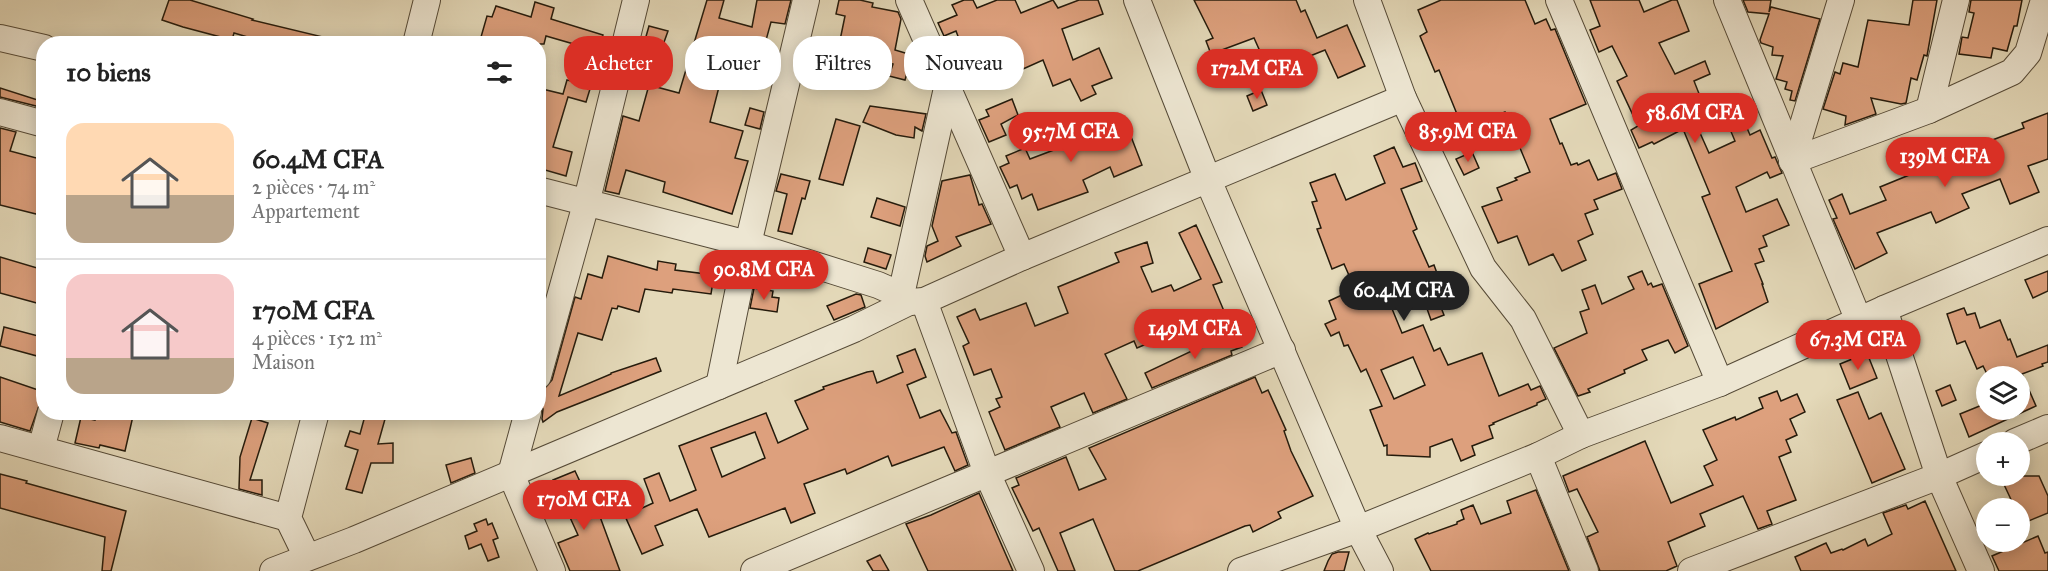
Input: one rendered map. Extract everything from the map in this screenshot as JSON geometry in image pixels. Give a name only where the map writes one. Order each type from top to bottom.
[{"type":"street","points":[[418,36],[427,0]]},
{"type":"street","points":[[546,347],[586,204],[636,0]]},
{"type":"street","points":[[719,386],[748,244],[806,0]]},
{"type":"street","points":[[909,0],[925,36]]},
{"type":"street","points":[[1137,0],[1208,180],[1358,529],[1380,571]]},
{"type":"street","points":[[1367,0],[1403,98],[1483,268],[1523,319],[1581,435]]},
{"type":"street","points":[[1559,0],[1720,383]]},
{"type":"street","points":[[1727,0],[1858,321]]},
{"type":"street","points":[[1792,161],[1842,0]]},
{"type":"street","points":[[1929,110],[1956,0]]},
{"type":"street","points":[[1792,161],[1929,110],[2012,72],[2028,53],[2044,0]]},
{"type":"street","points":[[0,38],[36,46]]},
{"type":"street","points":[[947,90],[912,300],[1031,571]]},
{"type":"street","points":[[948,90],[1022,257]]},
{"type":"street","points":[[273,571],[354,540],[854,329],[912,300],[1022,257],[1403,98]]},
{"type":"street","points":[[0,112],[36,122]]},
{"type":"street","points":[[546,192],[748,244],[878,285],[912,300]]},
{"type":"street","points":[[1241,571],[1358,529],[1538,456],[1581,435],[1720,383],[1884,309],[2048,240]]},
{"type":"street","points":[[1884,309],[1939,476],[1981,571]]},
{"type":"street","points":[[754,571],[1282,350]]},
{"type":"street","points":[[41,449],[49,420]]},
{"type":"street","points":[[307,557],[288,518],[314,420]]},
{"type":"street","points":[[526,420],[511,474],[552,571]]},
{"type":"street","points":[[2030,436],[2048,428]]},
{"type":"street","points":[[0,438],[288,518]]},
{"type":"street","points":[[1538,456],[1585,571]]},
{"type":"street","points":[[1691,571],[1939,476],[1976,459]]},
{"type":"building","points":[[169,0],[190,0],[252,20],[319,36],[244,36],[234,33],[233,36],[217,36],[162,20]]},
{"type":"building","points":[[707,0],[724,0],[719,18],[752,27],[757,0],[791,0],[785,24],[771,22],[767,36],[696,36]]},
{"type":"building","points":[[839,0],[860,0],[873,3],[872,7],[898,12],[901,19],[895,50],[904,53],[904,80],[892,77],[892,36],[841,36],[845,16],[836,14]]},
{"type":"building","points":[[964,0],[973,0],[977,8],[997,0],[1015,0],[1021,13],[1053,0],[1058,8],[1079,0],[1098,0],[1103,14],[1062,29],[1073,60],[1099,48],[1112,78],[1092,86],[1096,94],[1081,101],[1070,79],[1053,86],[1043,60],[1024,69],[1024,36],[958,36],[956,31],[944,36],[938,23],[957,15],[952,5]]},
{"type":"building","points":[[1194,0],[1296,0],[1301,12],[1305,10],[1317,38],[1347,25],[1365,66],[1338,78],[1325,50],[1300,60],[1303,67],[1280,79],[1268,56],[1263,58],[1254,38],[1211,54],[1206,41],[1213,38]]},
{"type":"building","points":[[1441,0],[1525,0],[1535,24],[1546,19],[1551,30],[1555,29],[1586,104],[1550,119],[1560,144],[1562,143],[1571,165],[1577,163],[1578,165],[1589,160],[1598,180],[1616,173],[1622,189],[1594,200],[1598,209],[1585,214],[1593,234],[1578,241],[1586,260],[1562,271],[1553,254],[1529,265],[1517,236],[1498,243],[1482,207],[1502,200],[1497,188],[1530,172],[1505,112],[1476,124],[1483,140],[1470,146],[1439,70],[1435,72],[1420,36],[1427,32],[1418,10]]},
{"type":"building","points":[[1590,0],[1639,0],[1644,12],[1677,0],[1689,31],[1659,43],[1675,74],[1705,61],[1710,74],[1694,81],[1709,119],[1696,124],[1709,153],[1735,141],[1724,115],[1739,109],[1750,135],[1760,130],[1772,158],[1775,157],[1782,173],[1770,178],[1767,172],[1736,187],[1746,212],[1777,199],[1789,225],[1763,236],[1767,246],[1759,249],[1764,261],[1755,264],[1768,302],[1716,329],[1699,284],[1732,271],[1702,197],[1710,194],[1683,129],[1654,144],[1652,142],[1639,148],[1631,130],[1638,126],[1617,81],[1627,76],[1612,46],[1599,52],[1590,30],[1600,26]]},
{"type":"building","points":[[1743,0],[1771,0],[1769,12],[1771,7],[1820,19],[1795,101],[1790,100],[1792,91],[1785,89],[1787,82],[1776,79],[1783,56],[1772,55],[1773,47],[1761,43],[1760,40],[1769,14],[1748,12]]},
{"type":"building","points":[[1913,0],[1937,0],[1927,56],[1924,55],[1917,80],[1911,78],[1906,103],[1871,98],[1876,114],[1845,125],[1846,116],[1823,109],[1835,72],[1840,74],[1843,63],[1858,67],[1868,20],[1909,25]]},
{"type":"building","points":[[1971,0],[2022,0],[2017,26],[2014,26],[2007,51],[1993,48],[1991,58],[1959,54],[1962,37],[1968,38],[1974,13],[1969,12]]},
{"type":"building","points":[[535,2],[554,8],[551,19],[603,35],[564,36],[564,41],[546,36],[481,36],[487,16],[492,17],[496,6],[531,17]]},
{"type":"building","points":[[649,26],[668,31],[666,36],[646,36]]},
{"type":"building","points":[[685,73],[685,90],[718,90],[710,122],[743,131],[735,158],[748,161],[732,214],[663,192],[665,182],[626,170],[619,194],[605,191],[623,116],[639,121],[648,90],[668,90],[679,93]]},
{"type":"building","points":[[0,88],[36,99],[36,106],[0,97]]},
{"type":"building","points":[[546,90],[563,94],[564,90],[590,90],[586,102],[568,97],[553,147],[572,152],[566,176],[546,170]]},
{"type":"building","points":[[1261,90],[1267,105],[1253,111],[1247,96]]},
{"type":"building","points":[[1012,99],[1018,115],[1001,124],[1006,135],[989,142],[979,120],[989,116],[986,110]]},
{"type":"building","points":[[870,106],[926,114],[922,131],[915,127],[914,138],[896,135],[863,122]]},
{"type":"building","points":[[750,108],[764,112],[760,129],[745,125]]},
{"type":"building","points":[[2048,113],[2048,159],[2028,166],[2039,192],[2010,204],[2000,179],[1962,194],[1969,208],[1936,223],[1931,212],[1877,233],[1887,253],[1855,269],[1833,219],[1837,218],[1829,200],[1842,194],[1850,214],[1886,200],[1880,187],[1919,171],[1917,165],[1965,146],[1966,150],[2024,128],[2022,123]]},
{"type":"building","points":[[1061,114],[1073,140],[1107,124],[1109,127],[1125,121],[1142,165],[1114,177],[1110,167],[1083,180],[1088,192],[1038,210],[1032,194],[1022,199],[1017,185],[1010,188],[1000,167],[1009,163],[1006,156],[1025,148],[1030,159],[1059,148],[1046,121]]},
{"type":"building","points":[[836,119],[860,126],[843,185],[819,179]]},
{"type":"building","points":[[0,128],[16,132],[10,151],[36,158],[36,214],[0,205]]},
{"type":"building","points":[[1394,147],[1403,167],[1415,163],[1422,181],[1401,189],[1417,229],[1413,231],[1429,267],[1434,265],[1438,276],[1449,272],[1455,289],[1436,295],[1444,315],[1431,320],[1419,286],[1388,299],[1402,333],[1423,325],[1434,351],[1440,348],[1448,365],[1482,353],[1499,396],[1528,384],[1531,390],[1540,386],[1546,399],[1493,423],[1489,426],[1493,438],[1472,446],[1475,455],[1461,461],[1452,439],[1430,447],[1430,457],[1387,455],[1387,445],[1384,446],[1370,410],[1382,406],[1366,369],[1361,372],[1348,345],[1344,346],[1339,332],[1331,336],[1325,324],[1336,319],[1329,301],[1355,289],[1344,264],[1332,269],[1317,229],[1321,228],[1312,202],[1317,201],[1310,183],[1335,174],[1346,200],[1385,183],[1374,156]],"holes":[[[1413,357],[1425,385],[1394,399],[1381,370]]]},
{"type":"building","points":[[1472,152],[1479,168],[1464,175],[1456,159]]},
{"type":"building","points":[[781,174],[810,181],[805,199],[802,198],[792,234],[778,231],[787,194],[776,191]]},
{"type":"building","points":[[970,175],[979,205],[982,204],[991,224],[956,237],[961,246],[927,262],[925,256],[927,246],[938,241],[932,226],[942,181]]},
{"type":"building","points":[[877,198],[905,207],[900,226],[871,217]]},
{"type":"building","points":[[1196,225],[1222,282],[1213,285],[1224,311],[1137,348],[1134,341],[1105,354],[1127,399],[1093,413],[1084,393],[1051,407],[1060,427],[1005,450],[989,412],[1000,407],[996,399],[1002,397],[991,369],[974,375],[963,346],[969,343],[957,317],[975,309],[980,320],[1026,303],[1035,326],[1068,313],[1058,287],[1119,262],[1115,253],[1147,242],[1153,263],[1141,267],[1152,292],[1171,285],[1174,291],[1201,279],[1179,233]]},
{"type":"building","points":[[868,248],[891,255],[886,269],[864,262]]},
{"type":"building","points":[[608,256],[657,270],[658,261],[676,264],[675,270],[714,275],[711,294],[673,289],[672,293],[645,289],[639,312],[618,306],[617,309],[612,308],[602,340],[578,333],[559,396],[611,373],[656,358],[661,371],[557,412],[546,420],[546,387],[552,380],[575,297],[581,299],[588,274],[602,278]]},
{"type":"building","points":[[0,257],[36,268],[36,303],[0,293]]},
{"type":"building","points":[[1642,271],[1648,285],[1651,283],[1653,287],[1662,284],[1688,346],[1675,353],[1668,340],[1642,350],[1647,360],[1624,370],[1625,373],[1588,389],[1590,392],[1578,396],[1554,348],[1587,333],[1580,312],[1589,309],[1582,290],[1595,285],[1602,304],[1634,289],[1628,277]]},
{"type":"building","points":[[2048,271],[2048,291],[2033,298],[2025,280]]},
{"type":"building","points":[[754,288],[773,291],[772,297],[779,298],[777,312],[750,308]]},
{"type":"building","points":[[856,294],[861,295],[865,307],[834,320],[827,306]]},
{"type":"building","points":[[1964,308],[1967,315],[1975,313],[1980,328],[2000,320],[2017,357],[2048,345],[2048,362],[2030,371],[2030,366],[1976,367],[1965,341],[1957,344],[1947,314]]},
{"type":"building","points":[[4,327],[36,335],[36,356],[0,346]]},
{"type":"building","points":[[1236,330],[1242,347],[1231,351],[1232,355],[1152,388],[1145,373]]},
{"type":"building","points":[[915,349],[926,377],[907,385],[920,418],[940,410],[952,433],[956,432],[968,465],[955,471],[944,447],[892,466],[888,456],[847,474],[845,469],[804,484],[815,513],[791,523],[785,508],[709,537],[697,509],[655,526],[663,545],[642,554],[625,516],[653,503],[644,479],[659,473],[670,501],[696,490],[679,446],[766,413],[778,443],[808,429],[795,401],[824,389],[823,387],[867,372],[873,371],[877,383],[903,372],[897,356]],"holes":[[[755,432],[765,458],[722,477],[711,448]]]},
{"type":"building","points":[[1867,353],[1877,378],[1850,389],[1840,364]]},
{"type":"building","points":[[0,377],[36,389],[36,414],[30,431],[0,422]]},
{"type":"building","points":[[1255,377],[1262,393],[1268,390],[1286,430],[1284,431],[1291,451],[1313,496],[1278,512],[1281,518],[1253,532],[1250,525],[1245,526],[1138,571],[1115,571],[1093,519],[1060,533],[1075,571],[1058,571],[1039,528],[1033,531],[1012,488],[1019,485],[1016,478],[1066,457],[1079,490],[1106,479],[1089,448]]},
{"type":"building","points":[[1950,385],[1956,400],[1942,406],[1936,391]]},
{"type":"building","points":[[1777,391],[1781,401],[1797,394],[1805,412],[1790,419],[1797,435],[1786,440],[1791,452],[1779,457],[1796,500],[1767,511],[1772,524],[1758,529],[1743,496],[1700,514],[1705,526],[1668,542],[1677,566],[1666,571],[1600,571],[1587,537],[1598,532],[1577,489],[1569,492],[1563,476],[1645,441],[1671,503],[1713,485],[1704,466],[1717,460],[1703,430],[1735,417],[1736,420],[1763,408],[1759,398]]},
{"type":"building","points":[[1858,392],[1869,419],[1881,413],[1905,469],[1872,483],[1837,400]]},
{"type":"building","points":[[2030,392],[2036,406],[2030,409]]},
{"type":"building","points":[[1976,407],[1976,420],[2006,420],[1969,437],[1960,414]]},
{"type":"building","points":[[80,420],[132,420],[125,451],[100,445],[99,448],[75,443]]},
{"type":"building","points":[[251,420],[268,423],[250,480],[262,480],[262,495],[239,489],[240,457]]},
{"type":"building","points":[[364,420],[385,420],[378,444],[393,443],[393,463],[371,463],[362,493],[346,489],[358,450],[345,446],[350,431],[360,434]]},
{"type":"building","points":[[471,458],[475,473],[451,483],[446,465]]},
{"type":"building","points":[[575,471],[594,516],[599,514],[620,571],[570,571],[558,543],[578,535],[553,480]]},
{"type":"building","points":[[0,474],[126,511],[111,571],[102,571],[105,537],[0,508]]},
{"type":"building","points":[[2030,476],[2039,476],[2048,496],[2048,513],[2030,520],[2030,498],[2010,498],[2005,486],[2030,486]]},
{"type":"building","points":[[1536,490],[1569,571],[1431,571],[1415,539],[1457,524],[1464,519],[1461,510],[1473,505],[1481,524],[1511,513],[1507,501]]},
{"type":"building","points":[[979,493],[1013,571],[928,571],[906,524]]},
{"type":"building","points":[[1925,501],[1956,571],[1801,571],[1795,557],[1826,543],[1831,553],[1865,539],[1868,546],[1892,534],[1883,513],[1906,505],[1908,509]]},
{"type":"building","points":[[486,519],[488,525],[492,523],[498,538],[493,540],[499,557],[488,561],[481,544],[469,549],[465,536],[477,531],[474,524]]},
{"type":"building","points":[[2038,536],[2045,553],[2048,552],[2048,571],[1999,571],[1992,556],[2001,552],[2030,552],[2030,539]]},
{"type":"building","points":[[1349,552],[1344,571],[1324,571],[1332,554]]},
{"type":"building","points":[[880,555],[889,571],[873,571],[867,561]]}]
